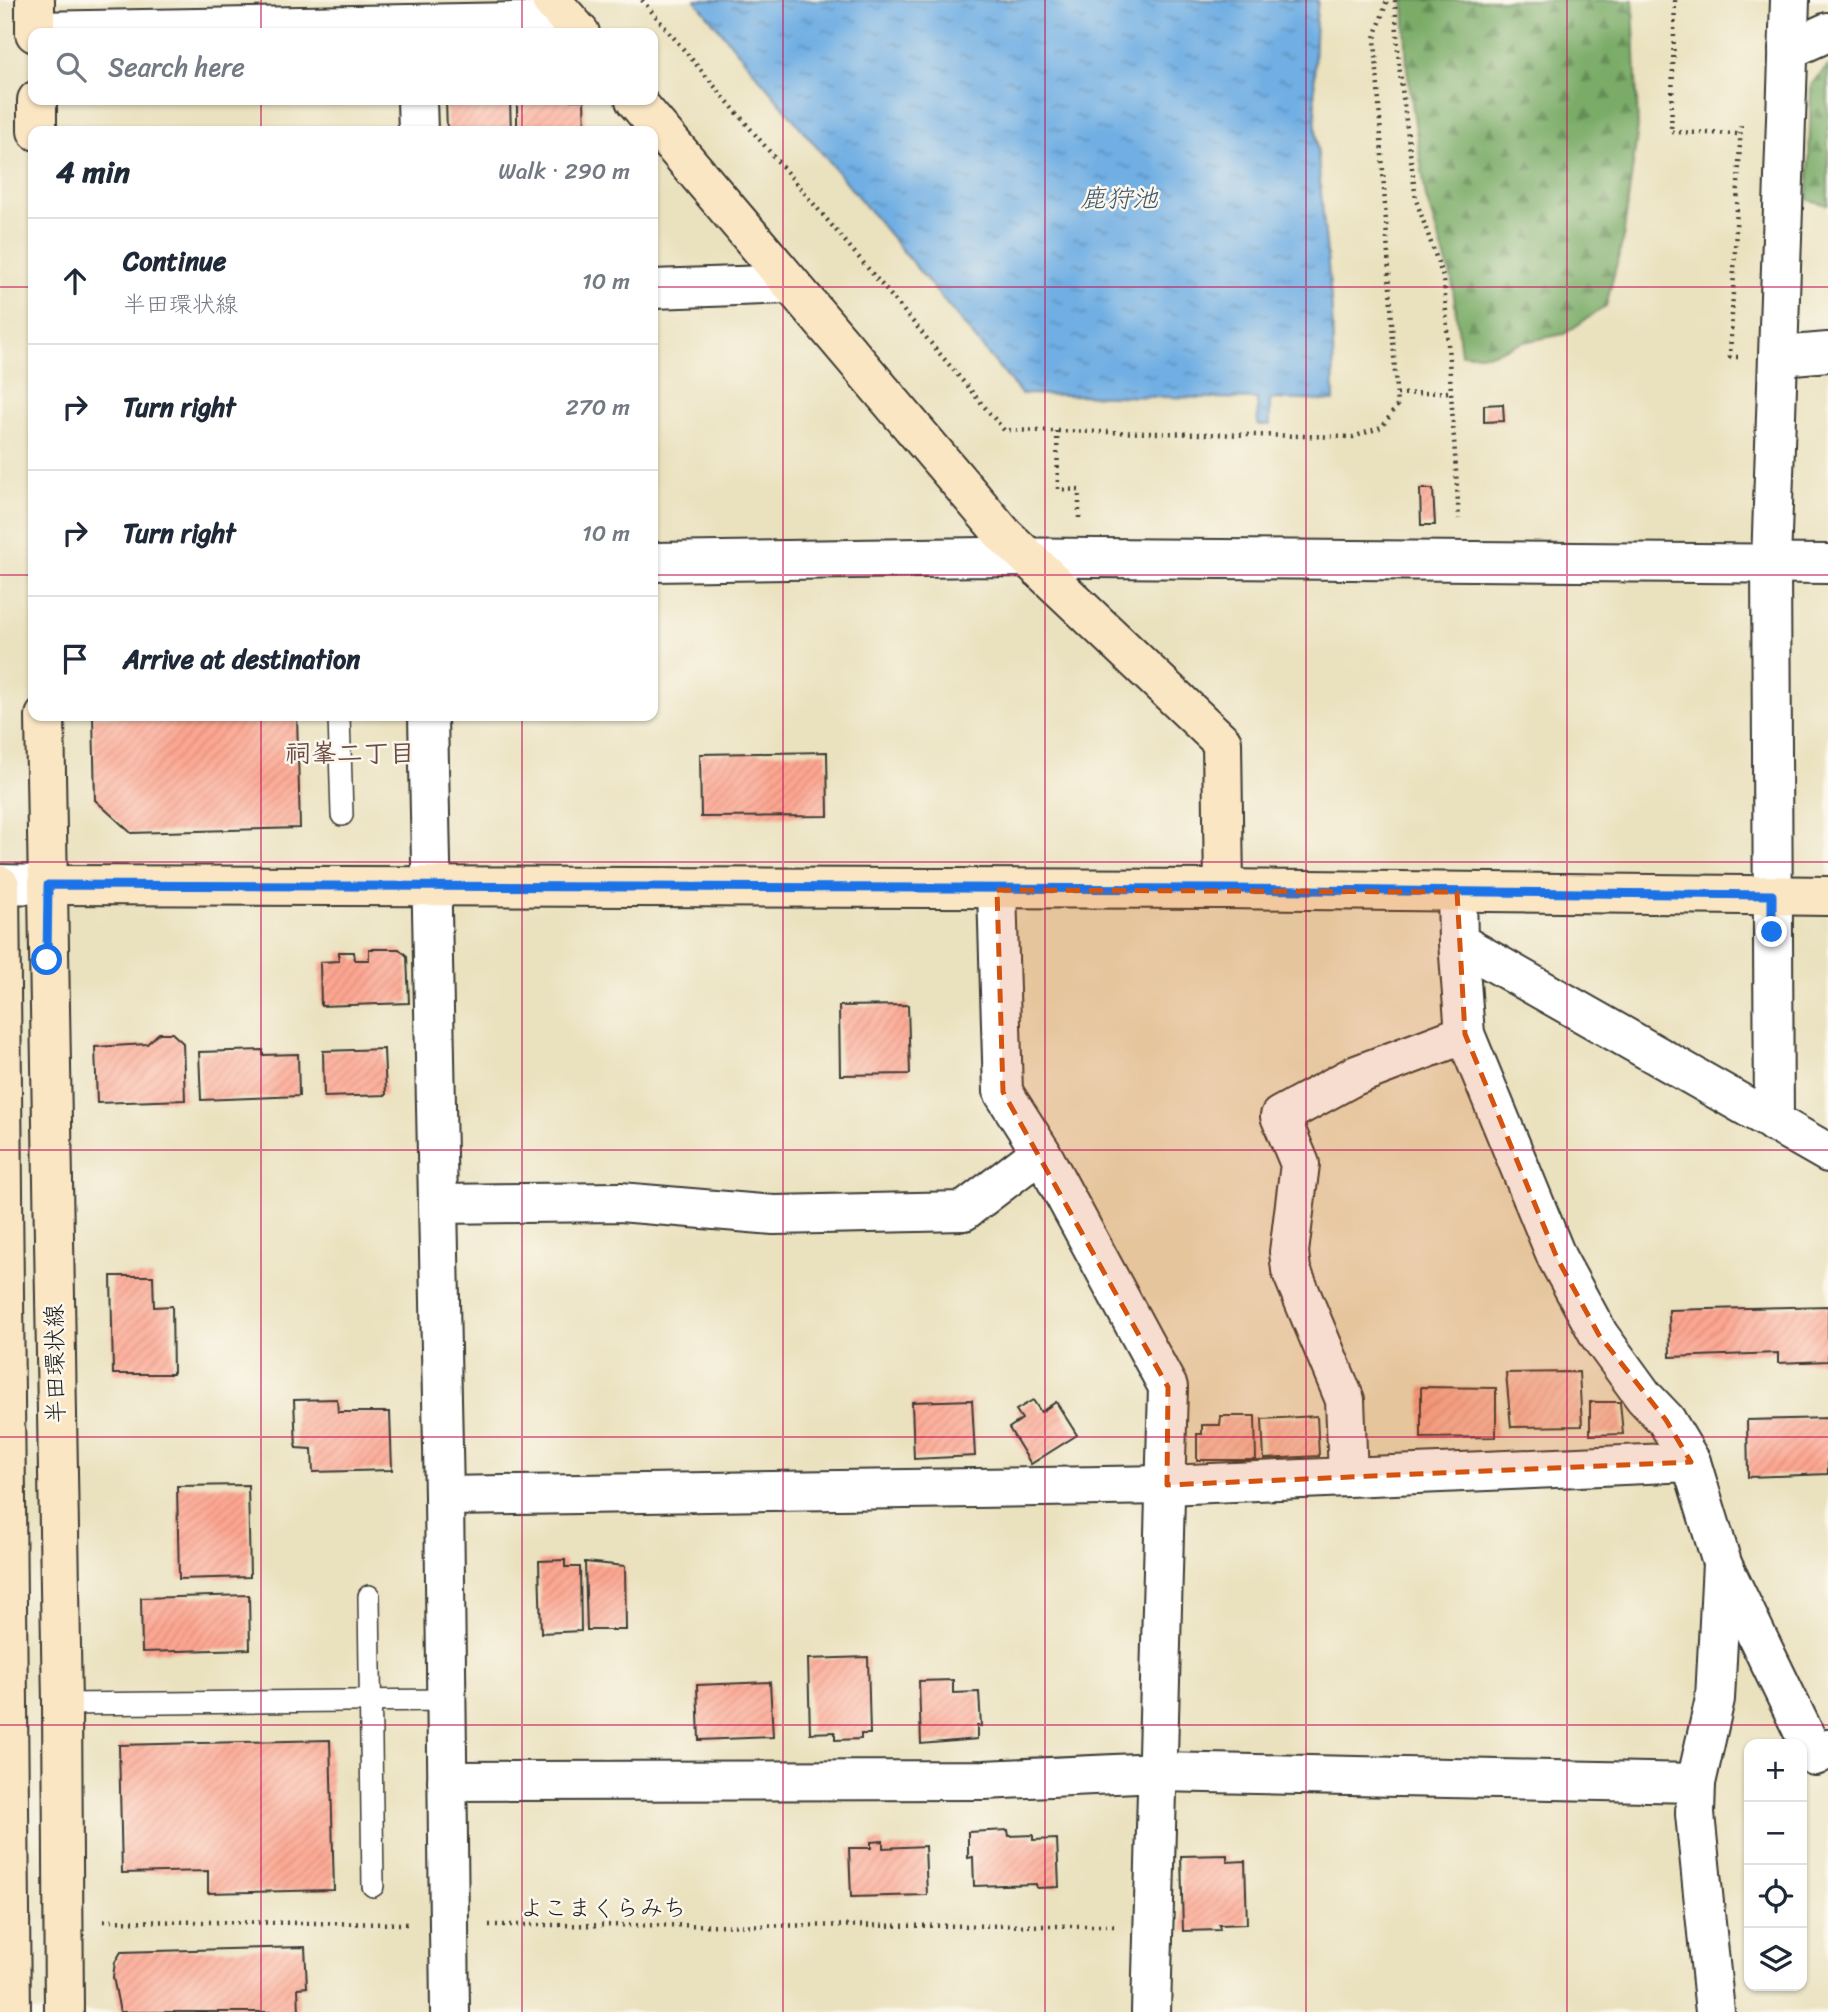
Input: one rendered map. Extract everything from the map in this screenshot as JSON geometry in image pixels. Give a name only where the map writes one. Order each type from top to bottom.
[{"type":"street","points":[[1773,1123],[1771,564],[1781,356],[1790,0]]},
{"type":"street","points":[[429,28],[567,18]]},
{"type":"street","points":[[35,21],[368,28]]},
{"type":"street","points":[[1788,50],[1828,32]]},
{"type":"street","points":[[37,105],[37,126]]},
{"type":"street","points":[[417,105],[418,126]]},
{"type":"street","points":[[639,105],[657,126]]},
{"type":"street","points":[[658,127],[1004,535],[1222,742],[1224,889]]},
{"type":"street","points":[[658,289],[790,284]]},
{"type":"street","points":[[1781,356],[1828,352]]},
{"type":"street","points":[[658,562],[1031,558],[1828,564]]},
{"type":"street","name":"半田環状線","points":[[45,721],[47,960],[62,1703],[64,2012]]},
{"type":"street","points":[[428,721],[438,1205],[436,1234],[444,1496],[450,2012]]},
{"type":"street","points":[[0,884],[1224,889],[1828,895]]},
{"type":"street","name":"半田環状線","points":[[0,884],[11,2012]]},
{"type":"street","points":[[997,890],[1003,1092],[1041,1152],[1168,1387],[1151,2012]]},
{"type":"street","points":[[1457,892],[1460,995],[1465,1034],[1557,1258],[1599,1335],[1644,1397],[1666,1420],[1691,1462],[1722,1563],[1815,1756],[1828,1749]]},
{"type":"street","points":[[1458,942],[1828,1153]]},
{"type":"street","points":[[1348,1476],[1345,1399],[1291,1270],[1289,1252],[1300,1164],[1280,1116],[1354,1076],[1465,1034]]},
{"type":"street","points":[[438,1205],[620,1202],[774,1215],[964,1210],[1041,1152]]},
{"type":"street","points":[[444,1496],[1167,1485],[1691,1462]]},
{"type":"street","points":[[1715,2012],[1695,1814],[1696,1783],[1715,1699],[1722,1563]]},
{"type":"street","points":[[447,1781],[984,1780],[1158,1773],[1696,1783]]},
{"type":"lane","points":[[339,721],[342,815]]},
{"type":"lane","points":[[369,1596],[373,1886]]},
{"type":"lane","points":[[62,1703],[446,1700]]},
{"type":"path","points":[[642,0],[1004,429],[1353,437],[1368,434],[1391,419],[1397,407],[1376,38],[1387,0]]},
{"type":"path","points":[[1395,0],[1399,65],[1416,200],[1444,280],[1461,562]]},
{"type":"path","points":[[1675,0],[1671,132],[1740,134]]},
{"type":"path","points":[[1397,394],[1451,392]]},
{"type":"path","points":[[1057,430],[1058,489]]},
{"type":"path","name":"よこまくらみち","points":[[96,1921],[447,1925],[1109,1926]]},
{"type":"highlighted area","points":[[997,890],[1457,892],[1465,1034],[1557,1258],[1599,1335],[1666,1420],[1691,1462],[1167,1485],[1168,1387],[1003,1092]]},
{"type":"green space","points":[[1404,0],[1633,0],[1638,127],[1623,239],[1606,306],[1564,334],[1524,342],[1490,354],[1461,354],[1452,280],[1426,198],[1407,69]]},
{"type":"green space","points":[[1828,66],[1828,205],[1808,200],[1811,85]]},
{"type":"water","name":"鹿狩池","points":[[695,0],[1318,0],[1315,112],[1332,312],[1334,401],[1270,399],[1270,425],[1258,425],[1257,399],[1021,394]]},
{"type":"building","points":[[446,105],[510,105],[511,126],[447,126]]},
{"type":"building","points":[[517,105],[584,105],[585,126],[517,126]]},
{"type":"building","points":[[1503,404],[1504,421],[1484,422],[1484,405]]},
{"type":"building","points":[[1420,489],[1433,489],[1435,525],[1421,525]]},
{"type":"building","points":[[93,721],[297,721],[300,828],[131,833],[95,800]]},
{"type":"building","points":[[827,752],[828,816],[701,817],[700,754]]},
{"type":"building","points":[[369,949],[399,949],[407,956],[409,1003],[321,1006],[320,962],[339,961],[339,952],[354,952],[355,960],[369,960]]},
{"type":"building","points":[[908,1005],[910,1074],[840,1075],[839,1006]]},
{"type":"building","points":[[159,1033],[172,1033],[183,1043],[185,1100],[97,1103],[95,1047],[147,1044]]},
{"type":"building","points":[[384,1049],[386,1095],[324,1097],[323,1051]]},
{"type":"building","points":[[263,1050],[263,1055],[298,1054],[299,1096],[201,1100],[199,1052]]},
{"type":"building","points":[[111,1276],[153,1276],[154,1307],[172,1306],[173,1374],[113,1374]]},
{"type":"building","points":[[1828,1306],[1828,1361],[1778,1363],[1778,1353],[1670,1357],[1669,1310]]},
{"type":"building","points":[[1579,1372],[1582,1426],[1511,1427],[1506,1373]]},
{"type":"building","points":[[1421,1387],[1496,1388],[1496,1437],[1421,1438]]},
{"type":"building","points":[[337,1399],[338,1412],[390,1412],[392,1470],[313,1472],[312,1449],[296,1448],[294,1400]]},
{"type":"building","points":[[972,1400],[975,1456],[914,1459],[912,1402]]},
{"type":"building","points":[[1033,1400],[1041,1412],[1056,1402],[1077,1435],[1031,1464],[1009,1428],[1022,1419],[1016,1410]]},
{"type":"building","points":[[1590,1402],[1620,1402],[1623,1434],[1590,1435]]},
{"type":"building","points":[[1221,1416],[1255,1416],[1256,1460],[1197,1460],[1197,1434],[1202,1434],[1202,1425],[1220,1425]]},
{"type":"building","points":[[1317,1416],[1319,1456],[1264,1459],[1262,1419]]},
{"type":"building","points":[[1828,1418],[1828,1474],[1748,1477],[1747,1420]]},
{"type":"building","points":[[248,1485],[250,1577],[179,1579],[177,1486]]},
{"type":"building","points":[[565,1560],[565,1567],[580,1567],[581,1631],[541,1633],[539,1561]]},
{"type":"building","points":[[585,1562],[625,1566],[626,1630],[587,1630]]},
{"type":"building","points":[[249,1595],[250,1649],[142,1652],[141,1598]]},
{"type":"building","points":[[868,1657],[870,1734],[861,1734],[861,1739],[835,1740],[835,1732],[810,1733],[808,1659]]},
{"type":"building","points":[[953,1680],[953,1693],[979,1692],[981,1726],[977,1726],[977,1739],[921,1744],[919,1681]]},
{"type":"building","points":[[770,1682],[773,1737],[699,1740],[697,1685]]},
{"type":"building","points":[[330,1740],[334,1890],[208,1893],[208,1871],[122,1873],[119,1745]]},
{"type":"building","points":[[1008,1830],[1009,1836],[1033,1835],[1033,1840],[1057,1839],[1059,1887],[1037,1888],[1036,1884],[974,1886],[973,1857],[968,1858],[968,1832]]},
{"type":"building","points":[[883,1841],[883,1848],[925,1846],[927,1895],[851,1897],[849,1848],[871,1848],[871,1842]]},
{"type":"building","points":[[1227,1855],[1227,1862],[1245,1861],[1247,1924],[1219,1925],[1220,1930],[1183,1931],[1181,1856]]},
{"type":"building","points":[[305,1947],[307,1987],[298,1988],[299,2012],[120,2012],[113,1977],[115,1962],[121,1952]]},
{"type":"district","name":"祠峯二丁目","points":[[350,753]]},
{"type":"route","points":[[47,960],[48,885],[1224,889],[1772,895],[1772,932]]}]
